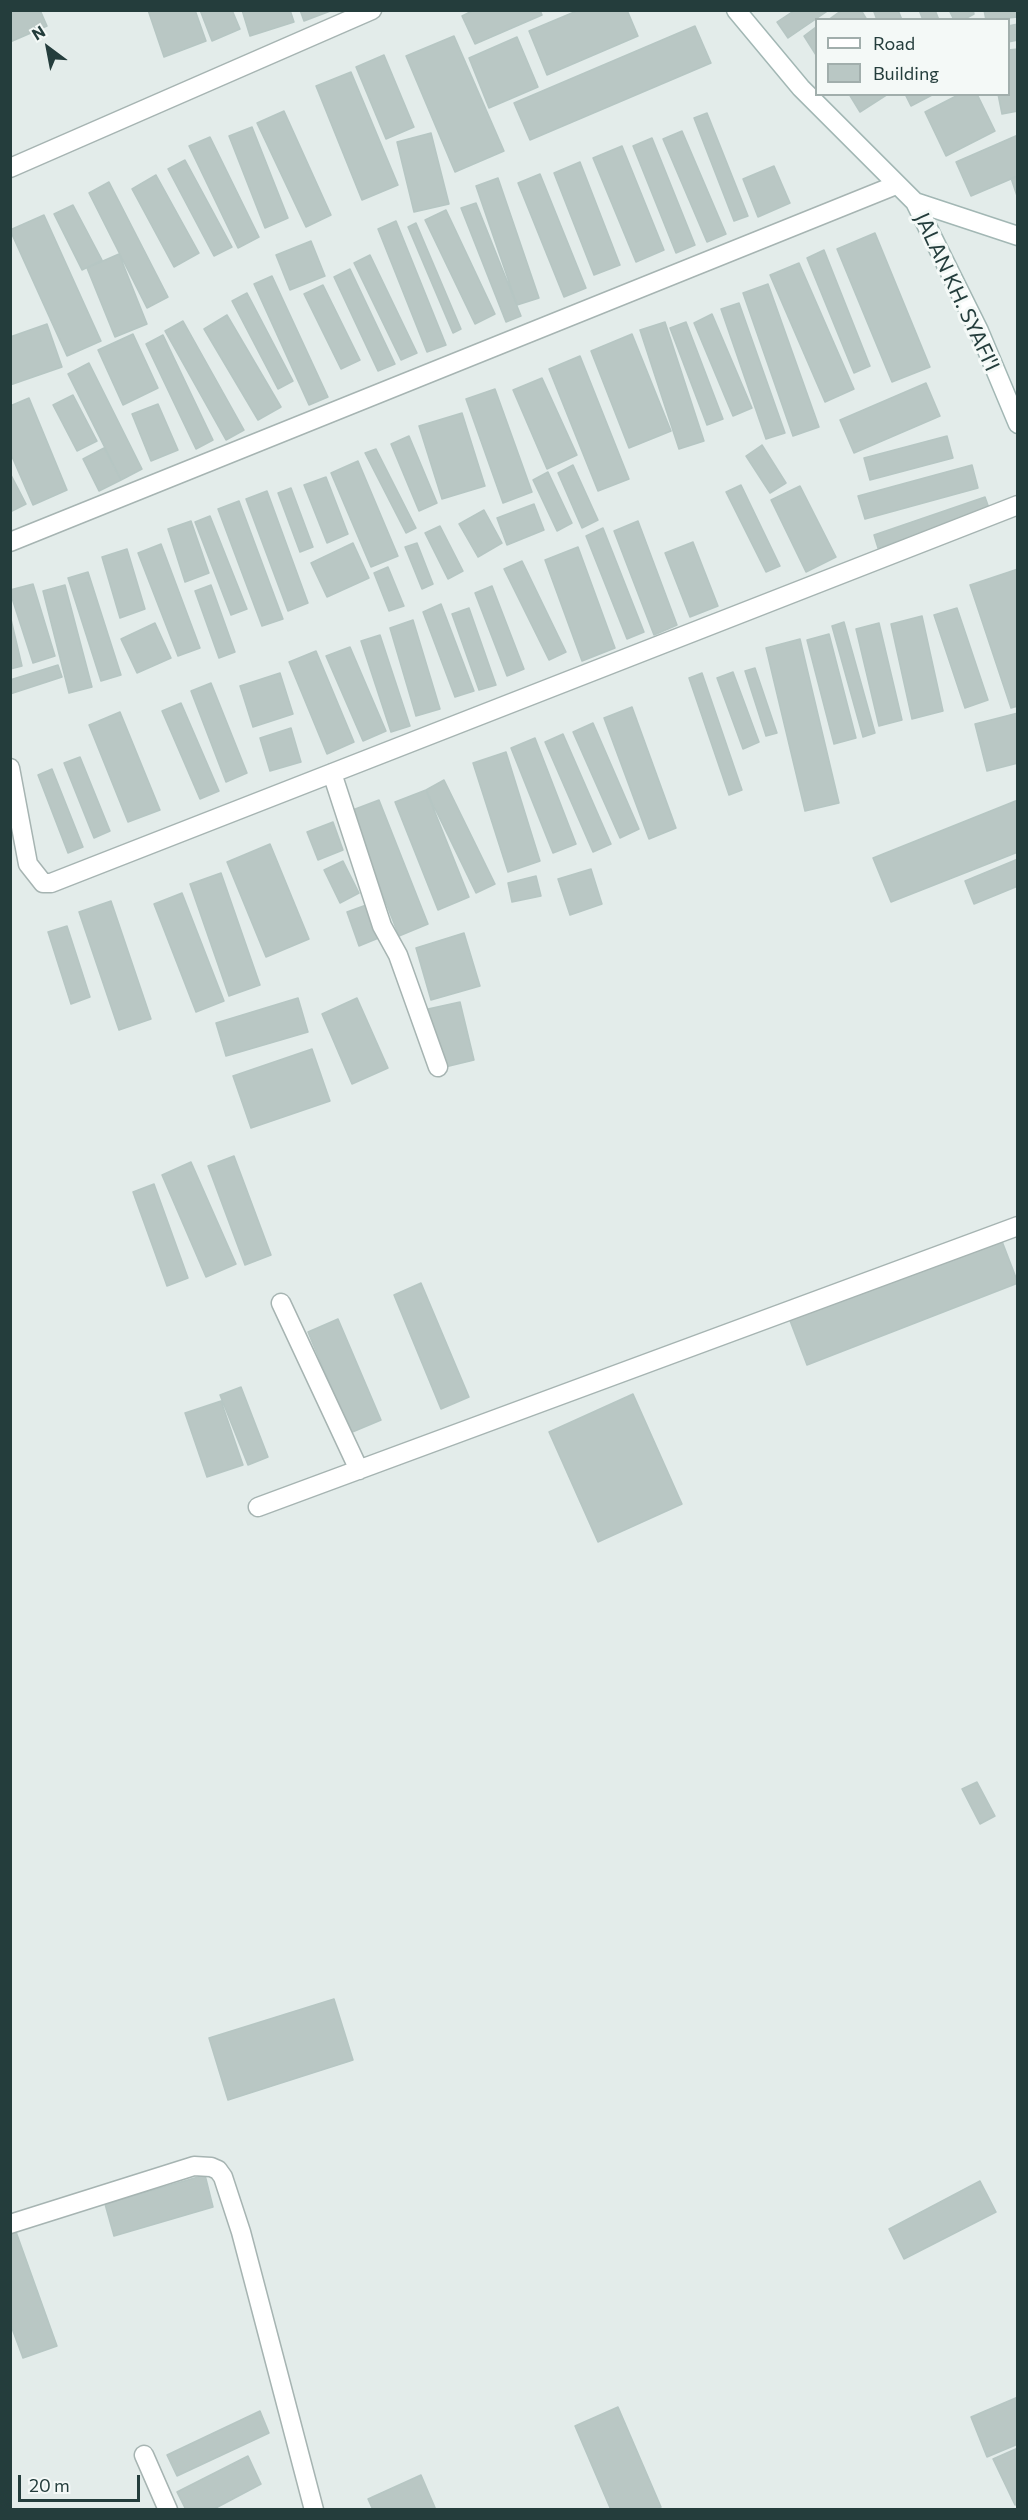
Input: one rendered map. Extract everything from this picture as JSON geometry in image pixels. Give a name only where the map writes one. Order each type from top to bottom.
[{"type":"street","points":[[10,168],[372,10]]},
{"type":"street","name":"JALAN KH. SYAFI'I","points":[[736,10],[801,88],[915,202],[979,331],[1017,424]]},
{"type":"street","points":[[10,542],[896,185]]},
{"type":"street","points":[[915,202],[1017,236]]},
{"type":"street","points":[[10,768],[28,864],[43,884],[51,883],[1017,504]]},
{"type":"street","points":[[332,773],[382,926],[398,955],[438,1067]]},
{"type":"street","points":[[258,1507],[1017,1226]]},
{"type":"street","points":[[282,1303],[359,1470]]},
{"type":"street","points":[[10,2224],[194,2166],[211,2167],[218,2170],[223,2176],[241,2232],[314,2510]]},
{"type":"street","points":[[144,2455],[168,2510]]},
{"type":"building","points":[[10,10],[40,10],[47,26],[10,42]]},
{"type":"building","points":[[148,10],[195,10],[206,41],[164,57]]},
{"type":"building","points":[[200,10],[232,10],[240,29],[212,41]]},
{"type":"building","points":[[242,10],[290,10],[294,22],[250,36]]},
{"type":"building","points":[[300,10],[333,10],[304,21]]},
{"type":"building","points":[[474,10],[540,10],[542,15],[475,44],[462,16]]},
{"type":"building","points":[[579,10],[627,10],[638,36],[547,75],[529,31]]},
{"type":"building","points":[[795,10],[829,10],[788,38],[777,22]]},
{"type":"building","points":[[842,10],[861,10],[866,18],[831,18]]},
{"type":"building","points":[[898,10],[901,18],[876,18],[874,12]]},
{"type":"building","points":[[919,10],[935,10],[938,18],[922,18]]},
{"type":"building","points":[[949,10],[973,10],[974,14],[967,18],[953,18]]},
{"type":"building","points":[[984,10],[1018,10],[1018,17],[986,18]]},
{"type":"building","points":[[1018,24],[1018,40],[1010,42],[1010,26]]},
{"type":"building","points":[[695,26],[711,63],[530,140],[514,103]]},
{"type":"building","points":[[815,28],[815,53],[804,36]]},
{"type":"building","points":[[454,36],[504,151],[455,172],[406,56]]},
{"type":"building","points":[[517,37],[538,87],[489,108],[469,58]]},
{"type":"building","points":[[1018,49],[1018,111],[1002,114],[998,96],[1010,96],[1010,50]]},
{"type":"building","points":[[384,55],[414,127],[386,139],[356,67]]},
{"type":"building","points":[[351,72],[398,185],[362,200],[316,86]]},
{"type":"building","points":[[850,96],[885,96],[860,112]]},
{"type":"building","points":[[906,96],[930,96],[911,106]]},
{"type":"building","points":[[956,96],[978,96],[995,131],[946,156],[925,112]]},
{"type":"building","points":[[284,111],[331,215],[306,227],[257,123]]},
{"type":"building","points":[[707,113],[748,216],[734,221],[694,118]]},
{"type":"building","points":[[252,127],[288,218],[265,228],[229,136]]},
{"type":"building","points":[[682,131],[726,234],[707,242],[663,139]]},
{"type":"building","points":[[431,133],[449,204],[414,212],[397,142]]},
{"type":"building","points":[[1018,135],[1018,176],[971,196],[956,162]]},
{"type":"building","points":[[210,137],[259,237],[238,248],[189,146]]},
{"type":"building","points":[[652,138],[695,245],[676,253],[633,146]]},
{"type":"building","points":[[622,146],[664,250],[636,262],[593,158]]},
{"type":"building","points":[[185,160],[232,247],[214,256],[168,169]]},
{"type":"building","points":[[580,162],[620,265],[594,275],[554,173]]},
{"type":"building","points":[[774,166],[790,203],[758,217],[743,179]]},
{"type":"building","points":[[540,174],[586,288],[564,297],[518,183]]},
{"type":"building","points":[[156,175],[199,253],[174,267],[132,189]]},
{"type":"building","points":[[1018,176],[1018,199],[1011,178]]},
{"type":"building","points":[[498,178],[539,298],[517,305],[476,186]]},
{"type":"building","points":[[109,182],[168,297],[147,308],[89,193]]},
{"type":"building","points":[[476,203],[521,316],[506,322],[461,208]]},
{"type":"building","points":[[73,205],[102,260],[82,270],[54,214]]},
{"type":"building","points":[[446,210],[495,314],[475,324],[425,220]]},
{"type":"building","points":[[44,215],[101,341],[67,356],[10,230]]},
{"type":"building","points":[[396,221],[446,345],[427,352],[378,229]]},
{"type":"building","points":[[416,223],[461,329],[453,333],[408,227]]},
{"type":"building","points":[[875,233],[930,367],[892,382],[837,249]]},
{"type":"building","points":[[311,241],[325,276],[290,290],[276,255]]},
{"type":"building","points":[[824,250],[870,366],[854,373],[807,258]]},
{"type":"building","points":[[119,254],[147,324],[115,337],[87,268]]},
{"type":"building","points":[[370,255],[417,353],[401,360],[354,263]]},
{"type":"building","points":[[799,263],[854,389],[825,402],[770,275]]},
{"type":"building","points":[[350,269],[395,364],[378,371],[334,277]]},
{"type":"building","points":[[272,276],[328,397],[309,405],[254,284]]},
{"type":"building","points":[[768,284],[819,427],[793,436],[743,293]]},
{"type":"building","points":[[323,285],[360,360],[341,369],[304,294]]},
{"type":"building","points":[[247,293],[293,381],[278,389],[232,301]]},
{"type":"building","points":[[739,303],[785,433],[766,439],[721,309]]},
{"type":"building","points":[[712,314],[752,408],[733,416],[694,323]]},
{"type":"building","points":[[227,315],[281,407],[258,420],[204,329]]},
{"type":"building","points":[[183,321],[244,430],[226,440],[165,331]]},
{"type":"building","points":[[665,322],[704,441],[679,449],[640,330]]},
{"type":"building","points":[[686,322],[723,419],[707,425],[670,328]]},
{"type":"building","points":[[47,324],[62,367],[10,385],[10,337]]},
{"type":"building","points":[[133,334],[158,388],[123,405],[98,350]]},
{"type":"building","points":[[632,334],[671,431],[629,448],[591,351]]},
{"type":"building","points":[[163,335],[213,440],[196,449],[146,344]]},
{"type":"building","points":[[580,356],[629,479],[598,491],[549,369]]},
{"type":"building","points":[[89,363],[142,469],[121,480],[68,374]]},
{"type":"building","points":[[542,378],[577,455],[547,469],[513,390]]},
{"type":"building","points":[[926,383],[940,416],[854,453],[840,420]]},
{"type":"building","points":[[495,389],[532,492],[503,503],[466,399]]},
{"type":"building","points":[[73,395],[97,441],[77,451],[53,405]]},
{"type":"building","points":[[29,398],[67,490],[33,505],[10,452],[10,406]]},
{"type":"building","points":[[158,404],[178,450],[151,461],[132,414]]},
{"type":"building","points":[[462,413],[485,486],[442,499],[419,426]]},
{"type":"building","points":[[409,436],[437,503],[419,511],[391,444]]},
{"type":"building","points":[[947,436],[953,458],[870,480],[864,458]]},
{"type":"building","points":[[762,445],[786,483],[770,493],[746,456]]},
{"type":"building","points":[[104,448],[121,480],[99,491],[83,459]]},
{"type":"building","points":[[376,449],[416,528],[406,533],[365,453]]},
{"type":"building","points":[[358,461],[398,556],[371,567],[331,473]]},
{"type":"building","points":[[573,465],[598,520],[582,528],[558,473]]},
{"type":"building","points":[[972,465],[978,488],[865,519],[858,496]]},
{"type":"building","points":[[548,472],[572,523],[557,531],[533,480]]},
{"type":"building","points":[[10,473],[26,504],[10,512]]},
{"type":"building","points":[[326,477],[348,534],[327,543],[304,485]]},
{"type":"building","points":[[741,485],[780,566],[766,572],[726,492]]},
{"type":"building","points":[[800,486],[836,557],[806,572],[771,500]]},
{"type":"building","points":[[291,488],[313,547],[300,552],[278,493]]},
{"type":"building","points":[[267,491],[308,603],[288,611],[246,499]]},
{"type":"building","points":[[985,497],[990,511],[878,548],[874,535]]},
{"type":"building","points":[[239,501],[283,619],[262,626],[218,509]]},
{"type":"building","points":[[534,504],[544,530],[507,545],[497,518]]},
{"type":"building","points":[[484,510],[502,543],[478,557],[459,524]]},
{"type":"building","points":[[210,516],[247,609],[231,615],[195,522]]},
{"type":"building","points":[[191,521],[209,573],[185,582],[168,529]]},
{"type":"building","points":[[638,521],[677,625],[654,635],[614,531]]},
{"type":"building","points":[[440,526],[463,571],[448,579],[425,533]]},
{"type":"building","points":[[603,528],[644,632],[627,639],[586,536]]},
{"type":"building","points":[[693,542],[718,606],[690,617],[665,553]]},
{"type":"building","points":[[353,543],[369,578],[327,597],[311,563]]},
{"type":"building","points":[[417,543],[433,584],[422,589],[405,547]]},
{"type":"building","points":[[161,544],[200,648],[178,656],[138,553]]},
{"type":"building","points":[[578,547],[615,648],[582,661],[545,560]]},
{"type":"building","points":[[127,549],[145,609],[120,618],[102,557]]},
{"type":"building","points":[[522,561],[566,652],[549,660],[504,569]]},
{"type":"building","points":[[388,567],[404,606],[389,611],[374,573]]},
{"type":"building","points":[[1018,569],[1018,706],[1011,708],[970,585]]},
{"type":"building","points":[[88,572],[121,675],[101,681],[68,578]]},
{"type":"building","points":[[33,584],[55,656],[33,663],[10,590]]},
{"type":"building","points":[[65,585],[92,687],[69,693],[43,591]]},
{"type":"building","points":[[211,585],[235,652],[219,658],[195,591]]},
{"type":"building","points":[[492,586],[524,669],[507,676],[475,593]]},
{"type":"building","points":[[441,604],[474,691],[455,697],[423,612]]},
{"type":"building","points":[[469,608],[496,685],[479,690],[452,614]]},
{"type":"building","points":[[957,608],[988,700],[965,708],[934,615]]},
{"type":"building","points":[[10,615],[22,666],[10,669]]},
{"type":"building","points":[[922,616],[943,711],[912,719],[891,624]]},
{"type":"building","points":[[413,620],[440,709],[416,716],[390,628]]},
{"type":"building","points":[[844,622],[875,733],[863,737],[832,626]]},
{"type":"building","points":[[155,623],[171,658],[137,673],[121,639]]},
{"type":"building","points":[[879,623],[902,720],[879,726],[856,629]]},
{"type":"building","points":[[829,634],[856,738],[834,744],[807,640]]},
{"type":"building","points":[[380,635],[410,726],[391,732],[361,641]]},
{"type":"building","points":[[800,639],[839,803],[805,811],[766,648]]},
{"type":"building","points":[[350,647],[386,731],[363,741],[326,656]]},
{"type":"building","points":[[316,651],[354,742],[327,754],[289,662]]},
{"type":"building","points":[[58,665],[62,677],[10,694],[10,680]]},
{"type":"building","points":[[755,668],[777,733],[766,736],[745,671]]},
{"type":"building","points":[[733,672],[759,742],[743,749],[717,678]]},
{"type":"building","points":[[280,673],[293,714],[253,727],[240,686]]},
{"type":"building","points":[[702,673],[742,790],[729,795],[689,678]]},
{"type":"building","points":[[211,683],[247,773],[226,782],[191,691]]},
{"type":"building","points":[[181,703],[219,791],[200,799],[162,711]]},
{"type":"building","points":[[632,707],[676,828],[649,839],[604,718]]},
{"type":"building","points":[[120,712],[160,810],[128,822],[89,725]]},
{"type":"building","points":[[1018,713],[1018,763],[987,771],[975,724]]},
{"type":"building","points":[[593,723],[639,829],[620,838],[573,732]]},
{"type":"building","points":[[291,728],[301,762],[270,771],[260,738]]},
{"type":"building","points":[[563,734],[611,844],[593,852],[545,742]]},
{"type":"building","points":[[535,738],[576,844],[553,853],[511,748]]},
{"type":"building","points":[[506,752],[540,861],[508,872],[473,763]]},
{"type":"building","points":[[80,757],[110,831],[94,838],[64,763]]},
{"type":"building","points":[[52,769],[83,847],[68,853],[38,775]]},
{"type":"building","points":[[444,780],[495,884],[476,893],[426,790]]},
{"type":"building","points":[[426,790],[469,897],[438,910],[395,802]]},
{"type":"building","points":[[379,800],[428,924],[399,936],[350,811]]},
{"type":"building","points":[[1018,800],[1018,852],[891,902],[873,858]]},
{"type":"building","points":[[333,822],[343,850],[318,860],[307,832]]},
{"type":"building","points":[[270,844],[309,939],[266,957],[227,862]]},
{"type":"building","points":[[1018,859],[1018,886],[974,904],[965,881]]},
{"type":"building","points":[[343,861],[359,893],[340,903],[324,870]]},
{"type":"building","points":[[591,869],[602,904],[570,915],[558,879]]},
{"type":"building","points":[[221,873],[260,985],[229,996],[190,884]]},
{"type":"building","points":[[536,876],[541,896],[512,902],[508,883]]},
{"type":"building","points":[[182,893],[224,1001],[196,1012],[154,904]]},
{"type":"building","points":[[111,901],[151,1019],[119,1030],[79,912]]},
{"type":"building","points":[[369,904],[381,937],[359,946],[347,912]]},
{"type":"building","points":[[67,926],[90,997],[71,1004],[48,932]]},
{"type":"building","points":[[464,933],[480,986],[431,1000],[416,948]]},
{"type":"building","points":[[298,998],[308,1032],[226,1056],[216,1023]]},
{"type":"building","points":[[357,998],[388,1068],[352,1084],[322,1014]]},
{"type":"building","points":[[460,1002],[474,1060],[441,1068],[428,1009]]},
{"type":"building","points":[[312,1049],[330,1101],[251,1128],[233,1076]]},
{"type":"building","points":[[234,1156],[271,1255],[245,1265],[208,1166]]},
{"type":"building","points":[[191,1162],[236,1264],[206,1277],[162,1175]]},
{"type":"building","points":[[154,1184],[188,1278],[167,1286],[133,1192]]},
{"type":"building","points":[[1000,1236],[1018,1283],[807,1365],[789,1318]]},
{"type":"building","points":[[421,1283],[469,1397],[441,1409],[394,1295]]},
{"type":"building","points":[[338,1319],[381,1420],[350,1433],[308,1332]]},
{"type":"building","points":[[241,1387],[268,1457],[248,1465],[220,1395]]},
{"type":"building","points":[[633,1394],[682,1504],[598,1542],[549,1432]]},
{"type":"building","points":[[221,1401],[243,1465],[207,1477],[185,1413]]},
{"type":"building","points":[[977,1782],[995,1816],[980,1824],[962,1789]]},
{"type":"building","points":[[334,1999],[353,2060],[228,2100],[209,2038]]},
{"type":"building","points":[[205,2175],[213,2207],[114,2236],[105,2204]]},
{"type":"building","points":[[980,2181],[996,2212],[904,2259],[889,2229]]},
{"type":"building","points":[[15,2229],[57,2346],[23,2358],[10,2323],[10,2230]]},
{"type":"building","points":[[1018,2397],[1018,2444],[987,2457],[971,2417]]},
{"type":"building","points":[[618,2407],[661,2507],[656,2510],[611,2510],[575,2426]]},
{"type":"building","points":[[260,2411],[269,2433],[177,2476],[167,2455]]},
{"type":"building","points":[[1018,2448],[1018,2504],[1015,2505],[993,2459]]},
{"type":"building","points":[[248,2456],[261,2484],[212,2510],[186,2510],[177,2492]]},
{"type":"building","points":[[421,2475],[436,2510],[373,2510],[368,2499]]}]
